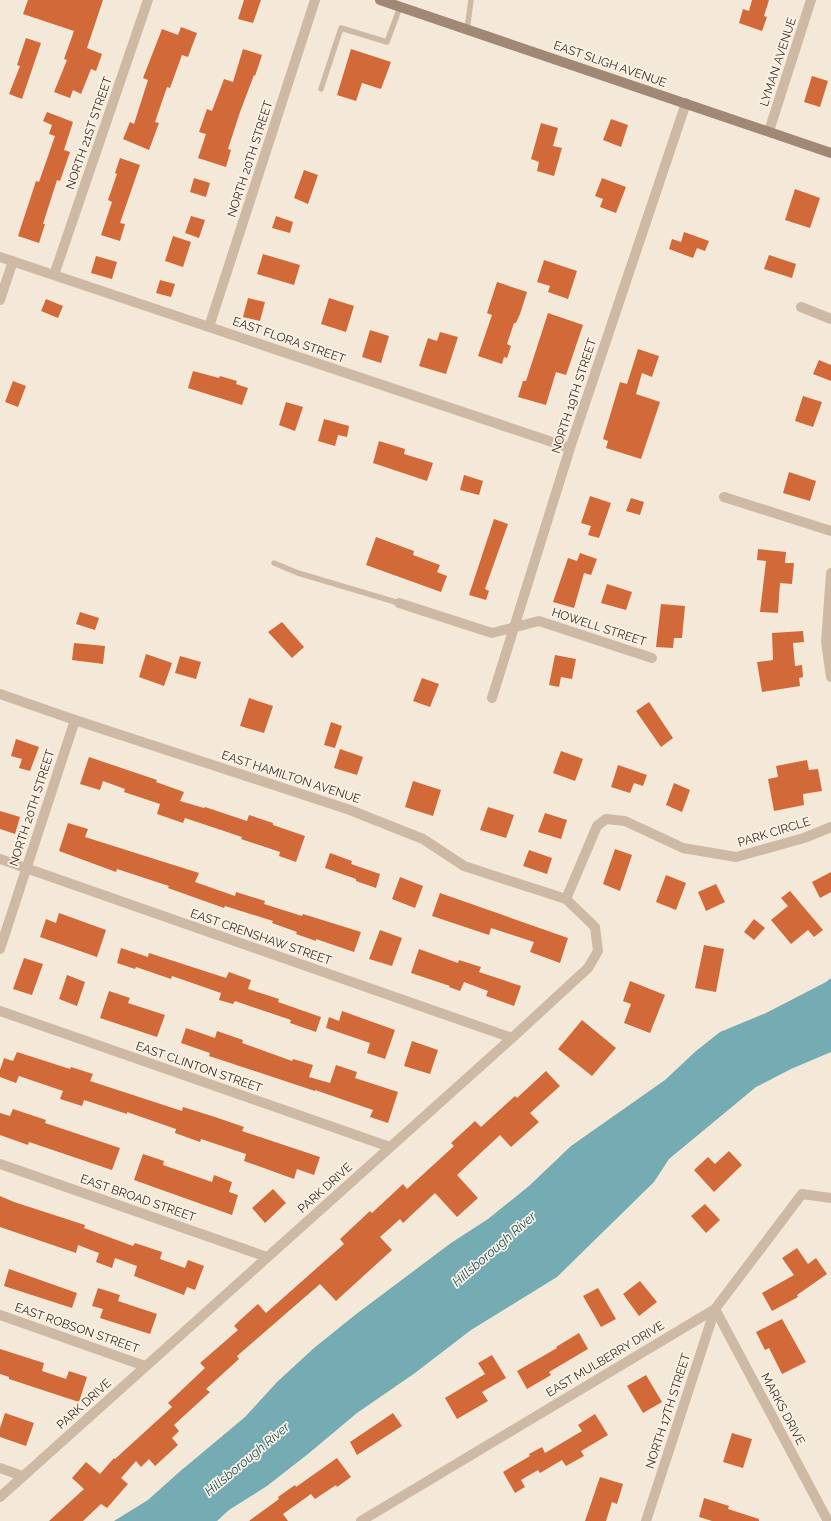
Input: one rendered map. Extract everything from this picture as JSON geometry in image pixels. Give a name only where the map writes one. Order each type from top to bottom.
[{"type":"street","name":"NORTH 21ST STREET","points":[[54,275],[148,0]]},
{"type":"street","name":"NORTH 20TH STREET","points":[[209,327],[316,0]]},
{"type":"street","name":"EAST SLIGH AVENUE","points":[[380,0],[831,153]]},
{"type":"street","name":"LYMAN AVENUE","points":[[769,131],[811,0]]},
{"type":"street","name":"NORTH 19TH STREET","points":[[492,698],[516,627],[570,448],[686,103]]},
{"type":"street","name":"EAST FLORA STREET","points":[[0,257],[570,448]]},
{"type":"street","points":[[0,300],[13,261]]},
{"type":"street","points":[[801,307],[831,319]]},
{"type":"street","points":[[724,497],[831,531]]},
{"type":"street","points":[[831,573],[828,641],[831,677]]},
{"type":"street","name":"HOWELL STREET","points":[[399,603],[492,633],[539,621],[652,658]]},
{"type":"street","name":"EAST HAMILTON AVENUE","points":[[0,694],[350,810],[423,839],[464,866],[566,899]]},
{"type":"street","name":"NORTH 20TH STREET","points":[[0,949],[75,720]]},
{"type":"street","name":"PARK CIRCLE","points":[[566,899],[597,826],[606,819],[625,821],[683,848],[736,857],[804,838],[831,827]]},
{"type":"street","name":"EAST CRENSHAW STREET","points":[[0,860],[512,1038]]},
{"type":"street","name":"PARK DRIVE","points":[[0,1497],[512,1038],[588,968],[598,951],[595,927],[566,899]]},
{"type":"street","name":"EAST CLINTON STREET","points":[[0,1011],[390,1147]]},
{"type":"street","name":"EAST BROAD STREET","points":[[0,1164],[267,1257]]},
{"type":"street","name":"EAST MULBERRY DRIVE","points":[[361,1521],[715,1309],[802,1194],[831,1198]]},
{"type":"street","name":"NORTH 17TH STREET","points":[[646,1521],[715,1309]]},
{"type":"street","name":"MARKS DRIVE","points":[[715,1309],[828,1521]]},
{"type":"street","name":"EAST ROBSON STREET","points":[[0,1315],[145,1366]]},
{"type":"street","points":[[0,1468],[22,1476]]},
{"type":"lane","points":[[467,30],[471,0]]},
{"type":"lane","points":[[320,89],[341,28],[387,42],[400,7]]},
{"type":"lane","points":[[274,563],[298,573],[399,603]]},
{"type":"water","name":"Hillsborough River","points":[[831,978],[831,1052],[791,1069],[756,1087],[669,1159],[654,1182],[557,1277],[471,1330],[415,1373],[357,1413],[267,1486],[229,1510],[217,1521],[114,1521],[148,1500],[245,1417],[277,1382],[314,1348],[355,1315],[451,1243],[488,1219],[529,1186],[571,1146],[665,1080],[696,1051],[720,1032],[766,1013]]},
{"type":"building","points":[[28,0],[103,0],[87,48],[102,54],[96,71],[91,69],[81,94],[73,90],[70,98],[54,92],[67,60],[64,59],[74,31],[23,14]]},
{"type":"building","points":[[244,0],[261,0],[253,23],[238,19]]},
{"type":"building","points":[[752,0],[769,0],[764,16],[767,17],[762,31],[739,23],[743,9],[749,11]]},
{"type":"building","points":[[181,27],[197,33],[188,57],[182,55],[170,88],[167,87],[155,122],[159,123],[149,150],[123,139],[130,122],[134,124],[148,80],[143,78],[162,29],[178,35]]},
{"type":"building","points":[[26,38],[41,43],[22,99],[9,94],[20,66],[17,65]]},
{"type":"building","points":[[243,49],[262,55],[240,112],[228,149],[231,150],[226,167],[198,158],[206,134],[199,132],[207,109],[212,111],[224,79],[233,82]]},
{"type":"building","points":[[351,49],[391,62],[381,89],[362,83],[356,101],[337,95]]},
{"type":"building","points":[[812,76],[828,81],[820,107],[804,102]]},
{"type":"building","points":[[47,112],[73,122],[64,150],[70,152],[60,181],[57,180],[43,224],[45,224],[39,243],[18,236],[36,181],[39,182],[55,136],[49,134],[52,125],[43,121]]},
{"type":"building","points":[[611,119],[628,125],[621,147],[603,140]]},
{"type":"building","points":[[541,123],[558,128],[553,146],[562,148],[554,176],[537,171],[539,162],[531,159]]},
{"type":"building","points":[[120,158],[140,165],[120,223],[125,224],[120,241],[101,235],[112,202],[108,200],[117,174],[115,173]]},
{"type":"building","points":[[304,170],[318,175],[308,204],[294,198]]},
{"type":"building","points":[[194,178],[210,183],[206,197],[190,192]]},
{"type":"building","points":[[602,178],[626,187],[616,213],[600,207],[603,199],[595,196]]},
{"type":"building","points":[[795,189],[820,198],[810,228],[785,220]]},
{"type":"building","points":[[191,216],[205,220],[199,238],[185,233]]},
{"type":"building","points":[[276,216],[293,222],[290,233],[272,228]]},
{"type":"building","points":[[684,232],[709,241],[705,251],[697,248],[693,258],[669,249],[672,239],[681,242]]},
{"type":"building","points":[[173,236],[191,242],[183,267],[165,261]]},
{"type":"building","points":[[263,254],[300,265],[294,285],[257,274]]},
{"type":"building","points":[[769,255],[796,264],[792,278],[764,269]]},
{"type":"building","points":[[96,256],[117,262],[112,279],[91,273]]},
{"type":"building","points":[[544,260],[577,271],[568,299],[548,292],[550,286],[537,282]]},
{"type":"building","points":[[160,280],[175,284],[171,297],[156,293]]},
{"type":"building","points":[[497,282],[527,292],[520,314],[516,323],[514,323],[507,344],[511,346],[507,358],[504,357],[502,364],[478,356],[492,315],[487,313]]},
{"type":"building","points":[[248,298],[265,302],[260,321],[243,317]]},
{"type":"building","points":[[329,298],[354,306],[346,332],[321,324]]},
{"type":"building","points":[[46,299],[63,306],[58,318],[41,311]]},
{"type":"building","points":[[548,313],[583,325],[566,375],[556,372],[546,405],[518,397],[523,381],[526,381]]},
{"type":"building","points":[[370,330],[389,336],[381,363],[362,357]]},
{"type":"building","points":[[440,332],[458,337],[446,374],[419,366],[428,338],[437,341]]},
{"type":"building","points":[[638,349],[659,356],[652,377],[642,373],[636,394],[660,402],[641,459],[606,448],[608,441],[603,439],[620,382],[627,384]]},
{"type":"building","points":[[819,360],[831,365],[831,381],[813,374]]},
{"type":"building","points":[[193,371],[237,381],[236,384],[248,388],[242,405],[188,388]]},
{"type":"building","points":[[13,381],[26,386],[18,407],[5,402]]},
{"type":"building","points":[[803,396],[822,402],[813,427],[795,421]]},
{"type":"building","points":[[286,402],[303,407],[295,431],[279,425]]},
{"type":"building","points":[[324,419],[349,426],[347,437],[338,435],[335,446],[318,441]]},
{"type":"building","points":[[379,441],[405,449],[404,454],[433,463],[427,481],[373,463]]},
{"type":"building","points":[[789,472],[816,481],[810,501],[783,493]]},
{"type":"building","points":[[464,475],[483,481],[479,495],[460,490]]},
{"type":"building","points":[[590,496],[611,503],[599,538],[588,535],[591,526],[581,523]]},
{"type":"building","points":[[631,498],[644,502],[640,515],[626,511]]},
{"type":"building","points":[[494,519],[508,524],[485,589],[489,591],[486,600],[469,595]]},
{"type":"building","points":[[376,537],[414,551],[413,555],[440,565],[437,572],[447,576],[441,592],[366,565]]},
{"type":"building","points":[[758,549],[786,552],[785,563],[794,563],[792,584],[780,583],[778,613],[760,612],[766,561],[757,560]]},
{"type":"building","points":[[580,553],[597,559],[591,575],[584,573],[574,608],[553,602],[568,558],[577,561]]},
{"type":"building","points":[[607,584],[632,592],[626,610],[601,603]]},
{"type":"building","points":[[661,604],[685,606],[682,638],[674,638],[673,648],[656,647]]},
{"type":"building","points":[[80,612],[99,618],[95,630],[76,624]]},
{"type":"building","points":[[282,622],[304,647],[292,658],[268,632]]},
{"type":"building","points":[[803,631],[804,642],[793,643],[795,666],[802,665],[803,677],[799,678],[800,686],[762,692],[757,662],[773,660],[772,633]]},
{"type":"building","points":[[74,643],[105,646],[103,664],[72,660]]},
{"type":"building","points":[[146,654],[172,663],[164,686],[139,677]]},
{"type":"building","points":[[555,655],[576,659],[572,679],[561,677],[559,687],[549,685]]},
{"type":"building","points":[[180,656],[201,662],[196,679],[175,673]]},
{"type":"building","points":[[422,678],[439,684],[430,707],[413,701]]},
{"type":"building","points":[[249,698],[273,706],[264,733],[240,726]]},
{"type":"building","points":[[649,702],[673,738],[661,747],[636,711]]},
{"type":"building","points":[[331,722],[342,726],[335,748],[324,745]]},
{"type":"building","points":[[16,739],[39,747],[30,771],[19,768],[22,759],[11,756]]},
{"type":"building","points":[[340,749],[363,757],[357,775],[334,768]]},
{"type":"building","points":[[561,751],[583,759],[575,781],[553,773]]},
{"type":"building","points":[[89,757],[157,780],[156,782],[184,792],[180,801],[204,808],[205,807],[247,821],[249,815],[305,836],[296,862],[279,856],[280,852],[241,839],[242,837],[185,818],[183,823],[157,814],[160,804],[124,792],[125,789],[103,781],[100,790],[80,784]]},
{"type":"building","points":[[807,760],[809,770],[818,769],[822,791],[803,794],[804,805],[774,811],[768,779],[778,777],[776,766]]},
{"type":"building","points":[[618,765],[647,775],[643,786],[634,783],[630,793],[611,787]]},
{"type":"building","points":[[413,781],[441,790],[433,816],[405,807]]},
{"type":"building","points":[[674,783],[690,790],[682,812],[666,805]]},
{"type":"building","points":[[488,807],[514,815],[506,838],[480,830]]},
{"type":"building","points":[[0,811],[20,817],[15,834],[0,829]]},
{"type":"building","points":[[545,813],[567,820],[561,839],[538,832]]},
{"type":"building","points":[[68,823],[88,829],[85,837],[199,873],[195,882],[235,896],[236,892],[265,901],[264,904],[302,916],[303,914],[361,932],[354,952],[296,934],[297,932],[272,923],[273,921],[225,906],[224,908],[168,888],[169,886],[117,869],[116,872],[59,851]]},
{"type":"building","points":[[615,849],[632,855],[620,891],[603,884]]},
{"type":"building","points":[[529,850],[552,858],[547,874],[523,866]]},
{"type":"building","points":[[330,853],[352,861],[351,864],[380,874],[376,888],[325,868]]},
{"type":"building","points":[[831,872],[831,892],[820,898],[812,882]]},
{"type":"building","points":[[666,875],[686,883],[676,910],[656,902]]},
{"type":"building","points":[[400,877],[423,886],[415,908],[392,899]]},
{"type":"building","points":[[716,884],[725,902],[706,911],[698,892]]},
{"type":"building","points":[[790,891],[823,930],[814,937],[808,930],[791,944],[771,920],[788,906],[781,898]]},
{"type":"building","points":[[440,893],[568,938],[560,963],[530,952],[534,942],[491,928],[489,935],[432,916]]},
{"type":"building","points":[[59,913],[106,930],[97,957],[40,937],[46,919],[56,923]]},
{"type":"building","points":[[754,919],[765,928],[754,940],[744,932]]},
{"type":"building","points":[[380,930],[402,938],[392,966],[369,959]]},
{"type":"building","points":[[704,945],[724,949],[716,992],[695,988]]},
{"type":"building","points":[[121,948],[148,957],[149,953],[226,978],[229,972],[251,980],[248,989],[279,999],[278,1002],[321,1017],[316,1032],[290,1023],[291,1020],[235,1001],[233,1004],[219,1000],[221,993],[172,976],[171,979],[136,967],[135,969],[117,963]]},
{"type":"building","points":[[419,949],[458,963],[459,960],[481,967],[479,972],[521,986],[514,1006],[486,996],[488,991],[464,982],[460,991],[449,987],[450,986],[411,973]]},
{"type":"building","points":[[24,958],[43,964],[32,995],[13,989]]},
{"type":"building","points":[[67,975],[85,982],[77,1006],[59,999]]},
{"type":"building","points":[[630,981],[665,995],[650,1033],[624,1023],[631,1004],[623,1001]]},
{"type":"building","points":[[109,991],[130,998],[128,1003],[165,1015],[157,1037],[100,1018]]},
{"type":"building","points":[[342,1011],[395,1030],[385,1059],[367,1053],[370,1043],[326,1028],[329,1017],[339,1021]]},
{"type":"building","points":[[582,1020],[616,1048],[592,1076],[558,1049]]},
{"type":"building","points":[[186,1028],[215,1038],[217,1031],[243,1040],[242,1043],[292,1061],[293,1059],[313,1065],[309,1077],[330,1083],[336,1065],[357,1072],[355,1078],[398,1092],[388,1123],[370,1117],[373,1110],[209,1056],[210,1053],[181,1043]]},
{"type":"building","points":[[412,1041],[438,1050],[430,1074],[404,1066]]},
{"type":"building","points":[[17,1052],[70,1069],[71,1067],[93,1074],[90,1081],[182,1111],[183,1107],[215,1117],[244,1127],[242,1131],[320,1157],[314,1175],[297,1169],[294,1179],[244,1161],[246,1154],[201,1139],[200,1142],[175,1133],[176,1129],[127,1112],[127,1114],[84,1100],[82,1106],[60,1099],[63,1091],[19,1076],[16,1083],[0,1077],[0,1070],[4,1058],[13,1061]]},
{"type":"building","points":[[546,1071],[560,1086],[530,1113],[539,1122],[511,1147],[500,1135],[457,1175],[478,1198],[457,1217],[435,1193],[403,1223],[400,1219],[380,1237],[392,1250],[336,1301],[320,1284],[237,1356],[239,1359],[206,1389],[210,1392],[174,1425],[179,1431],[172,1438],[178,1445],[155,1466],[149,1459],[141,1467],[136,1461],[121,1478],[128,1484],[107,1508],[101,1504],[83,1521],[49,1521],[84,1489],[72,1478],[86,1462],[100,1474],[114,1458],[115,1459],[172,1407],[168,1403],[205,1368],[200,1363],[238,1330],[234,1326],[239,1321],[258,1304],[266,1313],[344,1244],[340,1239],[370,1211],[372,1213],[403,1184],[407,1189],[454,1146],[451,1143],[475,1121],[481,1127],[515,1096],[517,1098]]},
{"type":"building","points":[[13,1109],[46,1120],[45,1123],[120,1148],[112,1170],[29,1142],[28,1145],[0,1135],[0,1113],[10,1116]]},
{"type":"building","points":[[729,1151],[742,1165],[714,1192],[694,1170],[708,1157],[715,1164]]},
{"type":"building","points":[[143,1154],[164,1161],[163,1165],[212,1182],[214,1175],[232,1182],[229,1192],[238,1195],[232,1215],[134,1180]]},
{"type":"building","points":[[273,1189],[286,1203],[265,1223],[252,1208]]},
{"type":"building","points":[[0,1196],[85,1225],[84,1228],[133,1246],[135,1243],[162,1252],[160,1259],[185,1268],[188,1260],[204,1266],[195,1290],[187,1287],[184,1295],[134,1276],[137,1266],[115,1258],[112,1268],[96,1262],[99,1253],[78,1245],[76,1253],[0,1227]]},
{"type":"building","points":[[705,1204],[720,1220],[706,1233],[691,1216]]},
{"type":"building","points":[[797,1248],[808,1264],[816,1258],[827,1274],[797,1295],[798,1297],[772,1311],[762,1293],[794,1275],[782,1258]]},
{"type":"building","points":[[9,1269],[77,1293],[72,1308],[4,1286]]},
{"type":"building","points":[[640,1281],[657,1302],[639,1316],[623,1294]]},
{"type":"building","points":[[98,1288],[120,1295],[118,1301],[157,1314],[150,1334],[100,1318],[103,1309],[92,1306]]},
{"type":"building","points":[[598,1288],[616,1319],[601,1327],[583,1296]]},
{"type":"building","points":[[782,1319],[806,1362],[782,1374],[769,1348],[765,1350],[756,1332]]},
{"type":"building","points":[[579,1333],[588,1349],[549,1372],[551,1375],[527,1389],[517,1371],[557,1348],[556,1347]]},
{"type":"building","points":[[0,1349],[44,1363],[42,1371],[66,1379],[69,1371],[87,1377],[79,1402],[9,1379],[9,1377],[0,1374]]},
{"type":"building","points":[[492,1355],[506,1378],[482,1392],[488,1401],[457,1419],[445,1398],[485,1374],[478,1363]]},
{"type":"building","points":[[646,1375],[662,1402],[643,1413],[627,1386]]},
{"type":"building","points":[[5,1413],[34,1423],[26,1446],[0,1437],[0,1428]]},
{"type":"building","points":[[393,1413],[402,1426],[357,1455],[350,1442]]},
{"type":"building","points":[[595,1414],[608,1435],[581,1451],[584,1456],[566,1466],[562,1460],[540,1473],[538,1470],[521,1480],[525,1487],[515,1493],[503,1472],[542,1447],[545,1453],[582,1431],[578,1425]]},
{"type":"building","points":[[732,1433],[752,1439],[743,1468],[723,1462]]},
{"type":"building","points":[[337,1458],[351,1477],[337,1487],[336,1485],[315,1499],[311,1494],[283,1514],[288,1521],[249,1521],[279,1499],[278,1497],[295,1485],[296,1487]]},
{"type":"building","points":[[600,1477],[623,1484],[617,1504],[612,1502],[606,1521],[585,1521]]},
{"type":"building","points":[[704,1498],[729,1506],[728,1509],[759,1519],[759,1521],[712,1521],[699,1517]]}]
